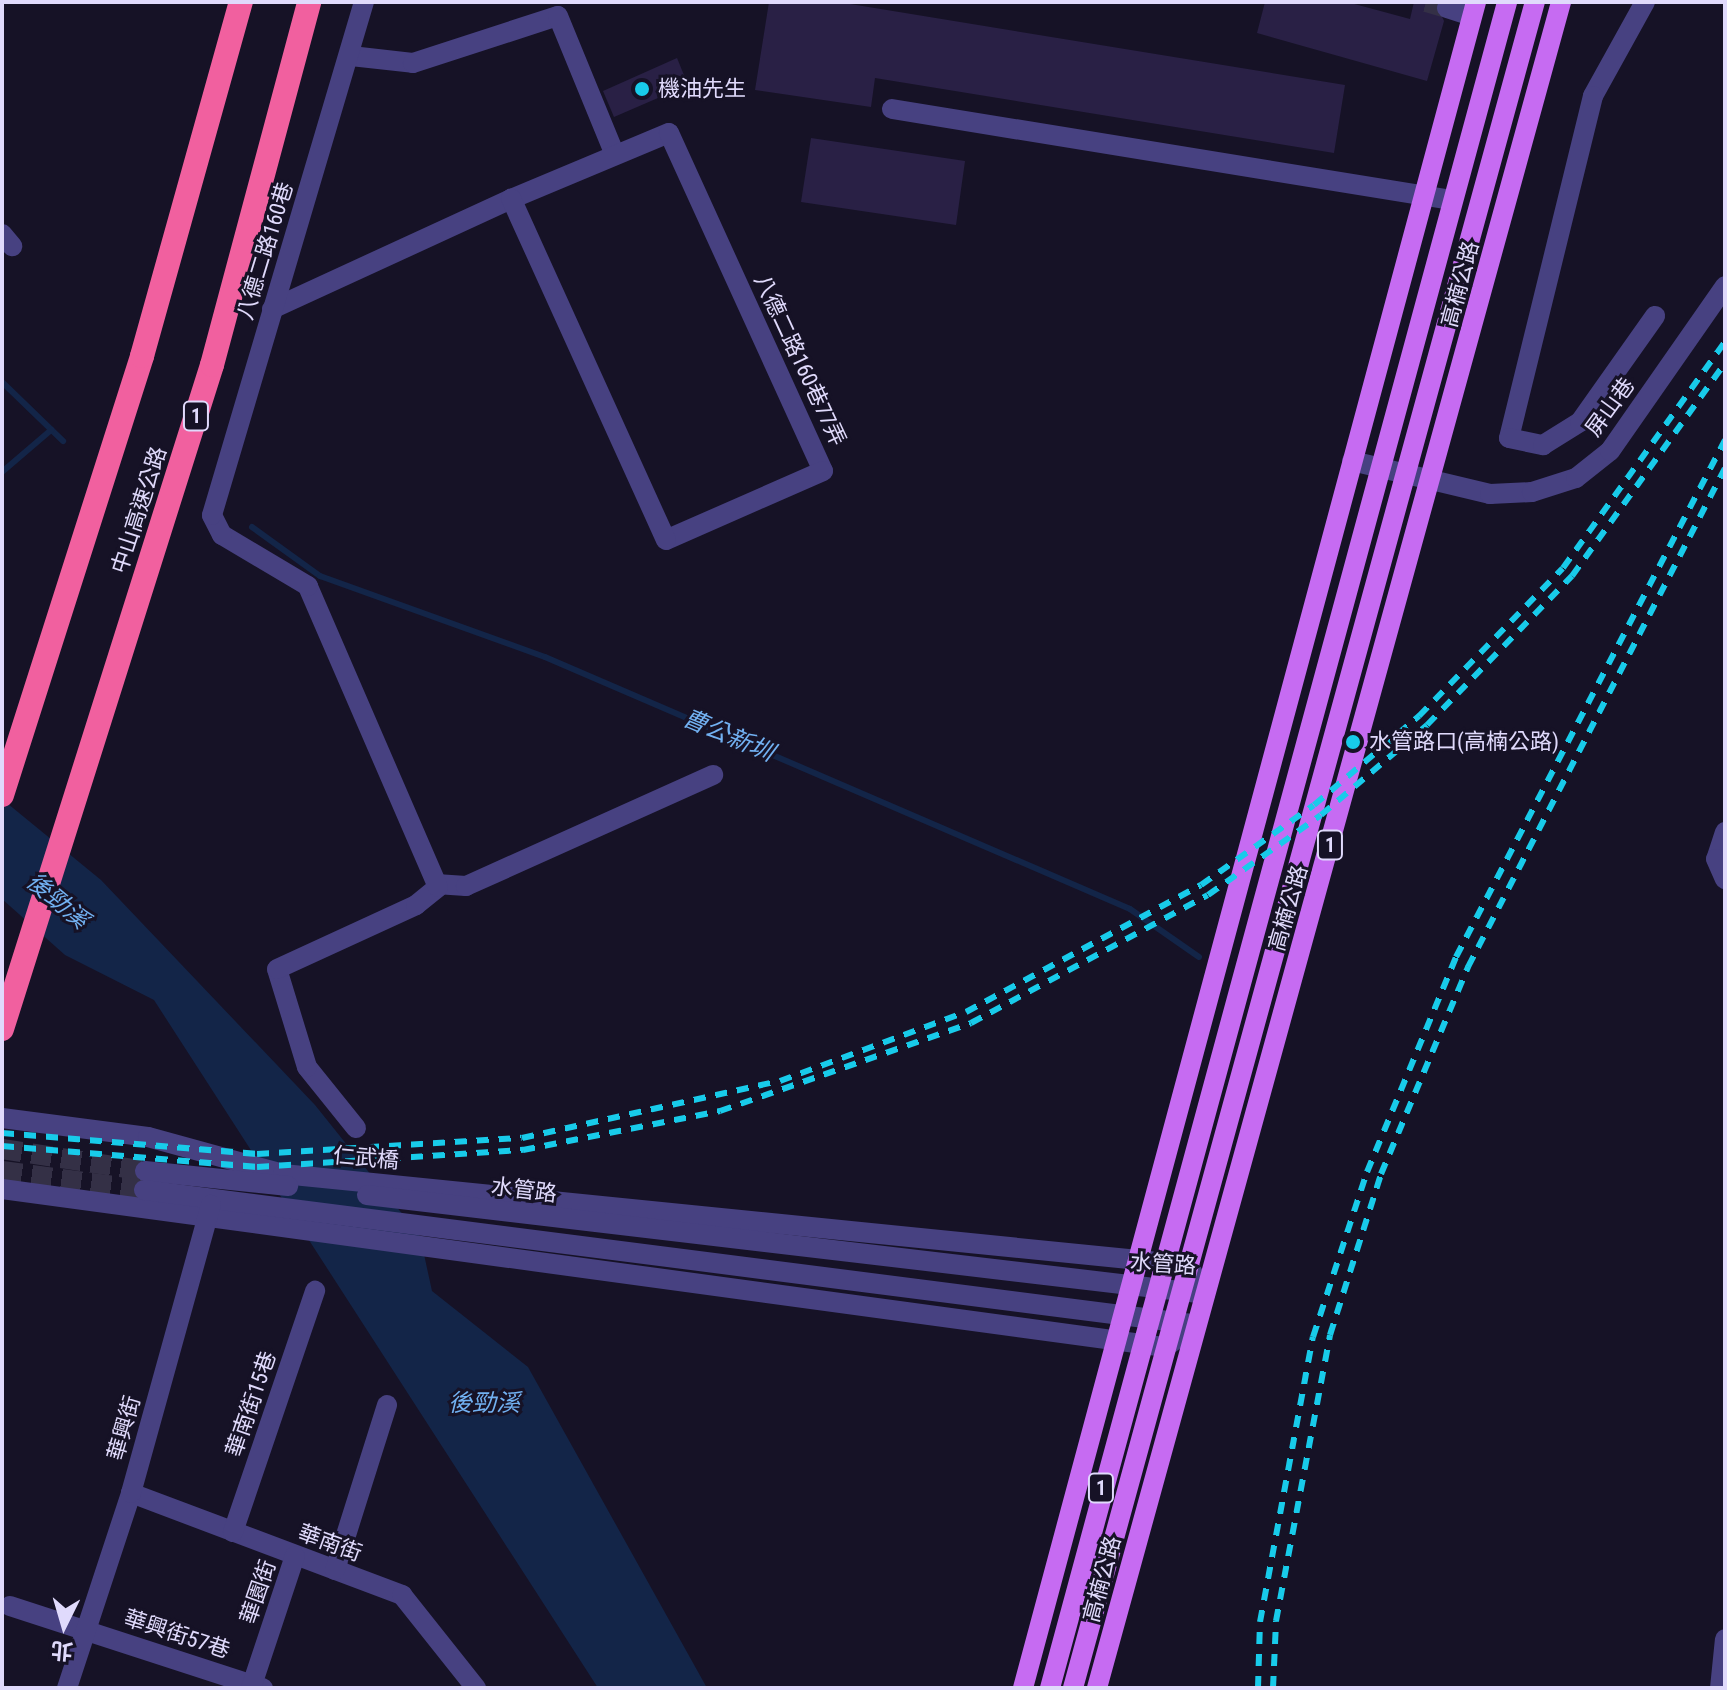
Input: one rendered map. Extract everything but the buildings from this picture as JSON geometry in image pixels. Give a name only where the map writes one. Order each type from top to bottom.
[{"type":"highway","name":"中山高速公路","points":[[2,794],[142,356],[241,2]]},
{"type":"highway","name":"中山高速公路","points":[[2,1029],[212,365],[309,2]]},
{"type":"main road","name":"高楠公路","points":[[1050,1688],[1140,1343],[1507,2]]},
{"type":"main road","name":"高楠公路","points":[[1073,1688],[1172,1321],[1409,476],[1535,2]]},
{"type":"main road","name":"高楠公路","points":[[1097,1688],[1561,2]]},
{"type":"main road","name":"1","points":[[1023,1688],[1474,9]]},
{"type":"street","name":"八德二路160巷","points":[[364,2],[351,56],[212,515],[222,535],[308,586],[436,884]]},
{"type":"street","points":[[1645,2],[1593,96],[1509,438],[1543,445],[1580,422],[1655,316]]},
{"type":"street","points":[[1447,8],[1474,9]]},
{"type":"street","points":[[351,56],[413,63],[558,16],[615,155]]},
{"type":"street","points":[[892,109],[1451,200]]},
{"type":"street","name":"八德二路160巷77弄","points":[[272,309],[511,199],[669,133],[823,471],[666,540],[511,199]]},
{"type":"street","name":"屏山巷","points":[[1352,461],[1431,481],[1510,495],[1576,478],[1610,451],[1725,286]]},
{"type":"street","points":[[356,1128],[307,1067],[277,969],[416,905],[436,884],[466,886],[713,775]]},
{"type":"street","points":[[1725,832],[1716,859],[1725,879]]},
{"type":"street","points":[[2,1118],[148,1137],[285,1180]]},
{"type":"street","points":[[210,1207],[144,1180],[215,1177],[285,1180]]},
{"type":"street","name":"華興街","points":[[67,1688],[131,1493],[210,1207],[215,1177]]},
{"type":"street","name":"仁武橋","points":[[285,1180],[444,1196]]},
{"type":"street","points":[[2,1189],[210,1207],[1196,1325]]},
{"type":"street","name":"水管路","points":[[444,1196],[1188,1265],[1205,1294]]},
{"type":"street","name":"水管路","points":[[444,1196],[1205,1294]]},
{"type":"street","points":[[443,1237],[1165,1347],[1196,1325]]},
{"type":"street","name":"華南街15巷","points":[[233,1532],[315,1291]]},
{"type":"street","points":[[335,1570],[387,1405]]},
{"type":"street","name":"華南街","points":[[131,1493],[402,1595],[476,1688]]},
{"type":"street","name":"華園街","points":[[255,1686],[295,1556]]},
{"type":"street","name":"華興街57巷","points":[[10,1606],[255,1686]]},
{"type":"street","points":[[1720,1688],[1725,1639]]},
{"type":"water","name":"後勁溪","points":[[2,799],[101,880],[315,1105],[420,1236],[432,1291],[528,1367],[707,1688],[598,1688],[154,1000],[65,955],[2,899]]},
{"type":"waterway","name":"曹公新圳","points":[[2,382],[63,441]]},
{"type":"waterway","points":[[2,472],[51,430]]},
{"type":"waterway","name":"曹公新圳","points":[[252,527],[320,576],[545,657],[1130,909],[1199,957]]},
{"type":"tunnel","points":[[1426,2],[1447,8]]},
{"type":"tunnel","points":[[2,1149],[145,1171]]},
{"type":"tunnel","points":[[2,1171],[144,1190]]},
{"type":"railway","points":[[2,1133],[257,1154],[522,1138],[780,1081],[966,1012],[1201,885],[1314,805],[1419,716],[1563,568],[1725,342]]},
{"type":"railway","points":[[2,1146],[257,1167],[523,1150],[720,1111],[971,1023],[1208,895],[1321,815],[1427,725],[1572,576],[1725,363]]},
{"type":"railway","points":[[1258,1688],[1260,1622],[1313,1337],[1367,1172],[1456,957],[1725,440]]},
{"type":"railway","points":[[1273,1688],[1276,1621],[1330,1335],[1381,1174],[1468,967],[1725,468]]},
{"type":"place","name":"機油先生","points":[[642,89]]},
{"type":"place","name":"水管路口(高楠公路)","points":[[1353,742]]}]
